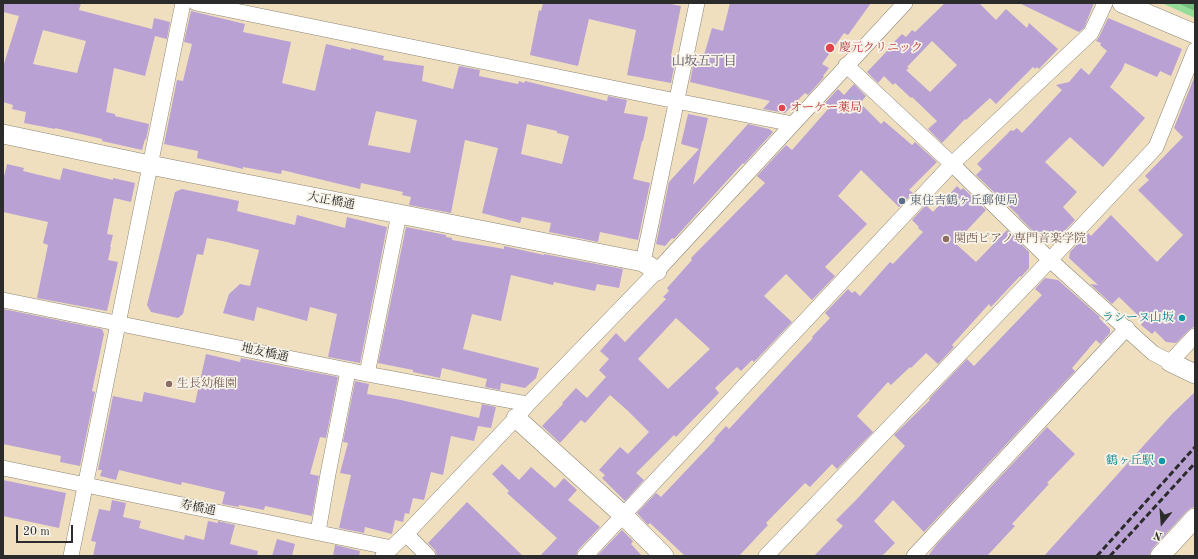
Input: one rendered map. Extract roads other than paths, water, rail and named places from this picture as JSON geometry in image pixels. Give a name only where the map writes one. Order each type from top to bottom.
[{"type":"street","points":[[71,556],[183,3]]},
{"type":"street","points":[[196,3],[793,124]]},
{"type":"street","points":[[650,266],[676,101],[697,3]]},
{"type":"street","points":[[388,552],[522,411],[650,266],[793,124],[905,3]]},
{"type":"street","points":[[585,556],[952,164],[1091,33],[1105,3]]},
{"type":"street","points":[[1122,3],[1195,34]]},
{"type":"street","points":[[766,556],[1050,260],[1156,147],[1195,50]]},
{"type":"street","points":[[846,65],[952,164],[1050,260],[1153,353],[1195,374]]},
{"type":"street","name":"大正橋通","points":[[3,134],[650,266]]},
{"type":"street","points":[[367,374],[399,214]]},
{"type":"street","name":"地友橋通","points":[[3,300],[367,374],[522,411]]},
{"type":"street","points":[[914,556],[1127,328]]},
{"type":"street","points":[[1170,362],[1195,336]]},
{"type":"street","points":[[318,532],[348,370]]},
{"type":"street","points":[[522,411],[623,516],[664,556]]},
{"type":"street","name":"寿橋通","points":[[3,468],[318,532],[388,552]]},
{"type":"street","points":[[1160,556],[1195,518]]},
{"type":"street","points":[[406,534],[428,556]]},
{"type":"railway","points":[[1097,556],[1195,447]]},
{"type":"railway","points":[[1110,556],[1195,463]]},
{"type":"place","name":"慶元クリニック","points":[[830,48]]},
{"type":"place","name":"オーケー薬局","points":[[782,108]]},
{"type":"place","name":"東住吉鶴ヶ丘郵便局","points":[[902,201]]},
{"type":"place","name":"関西ピアノ専門音楽学院","points":[[946,239]]},
{"type":"place","name":"ラシーヌ山坂","points":[[1182,318]]},
{"type":"place","name":"生長幼稚園","points":[[169,384]]},
{"type":"place","name":"鶴ヶ丘駅","points":[[1162,461]]},
{"type":"district","name":"山坂五丁目","points":[[704,62]]}]
